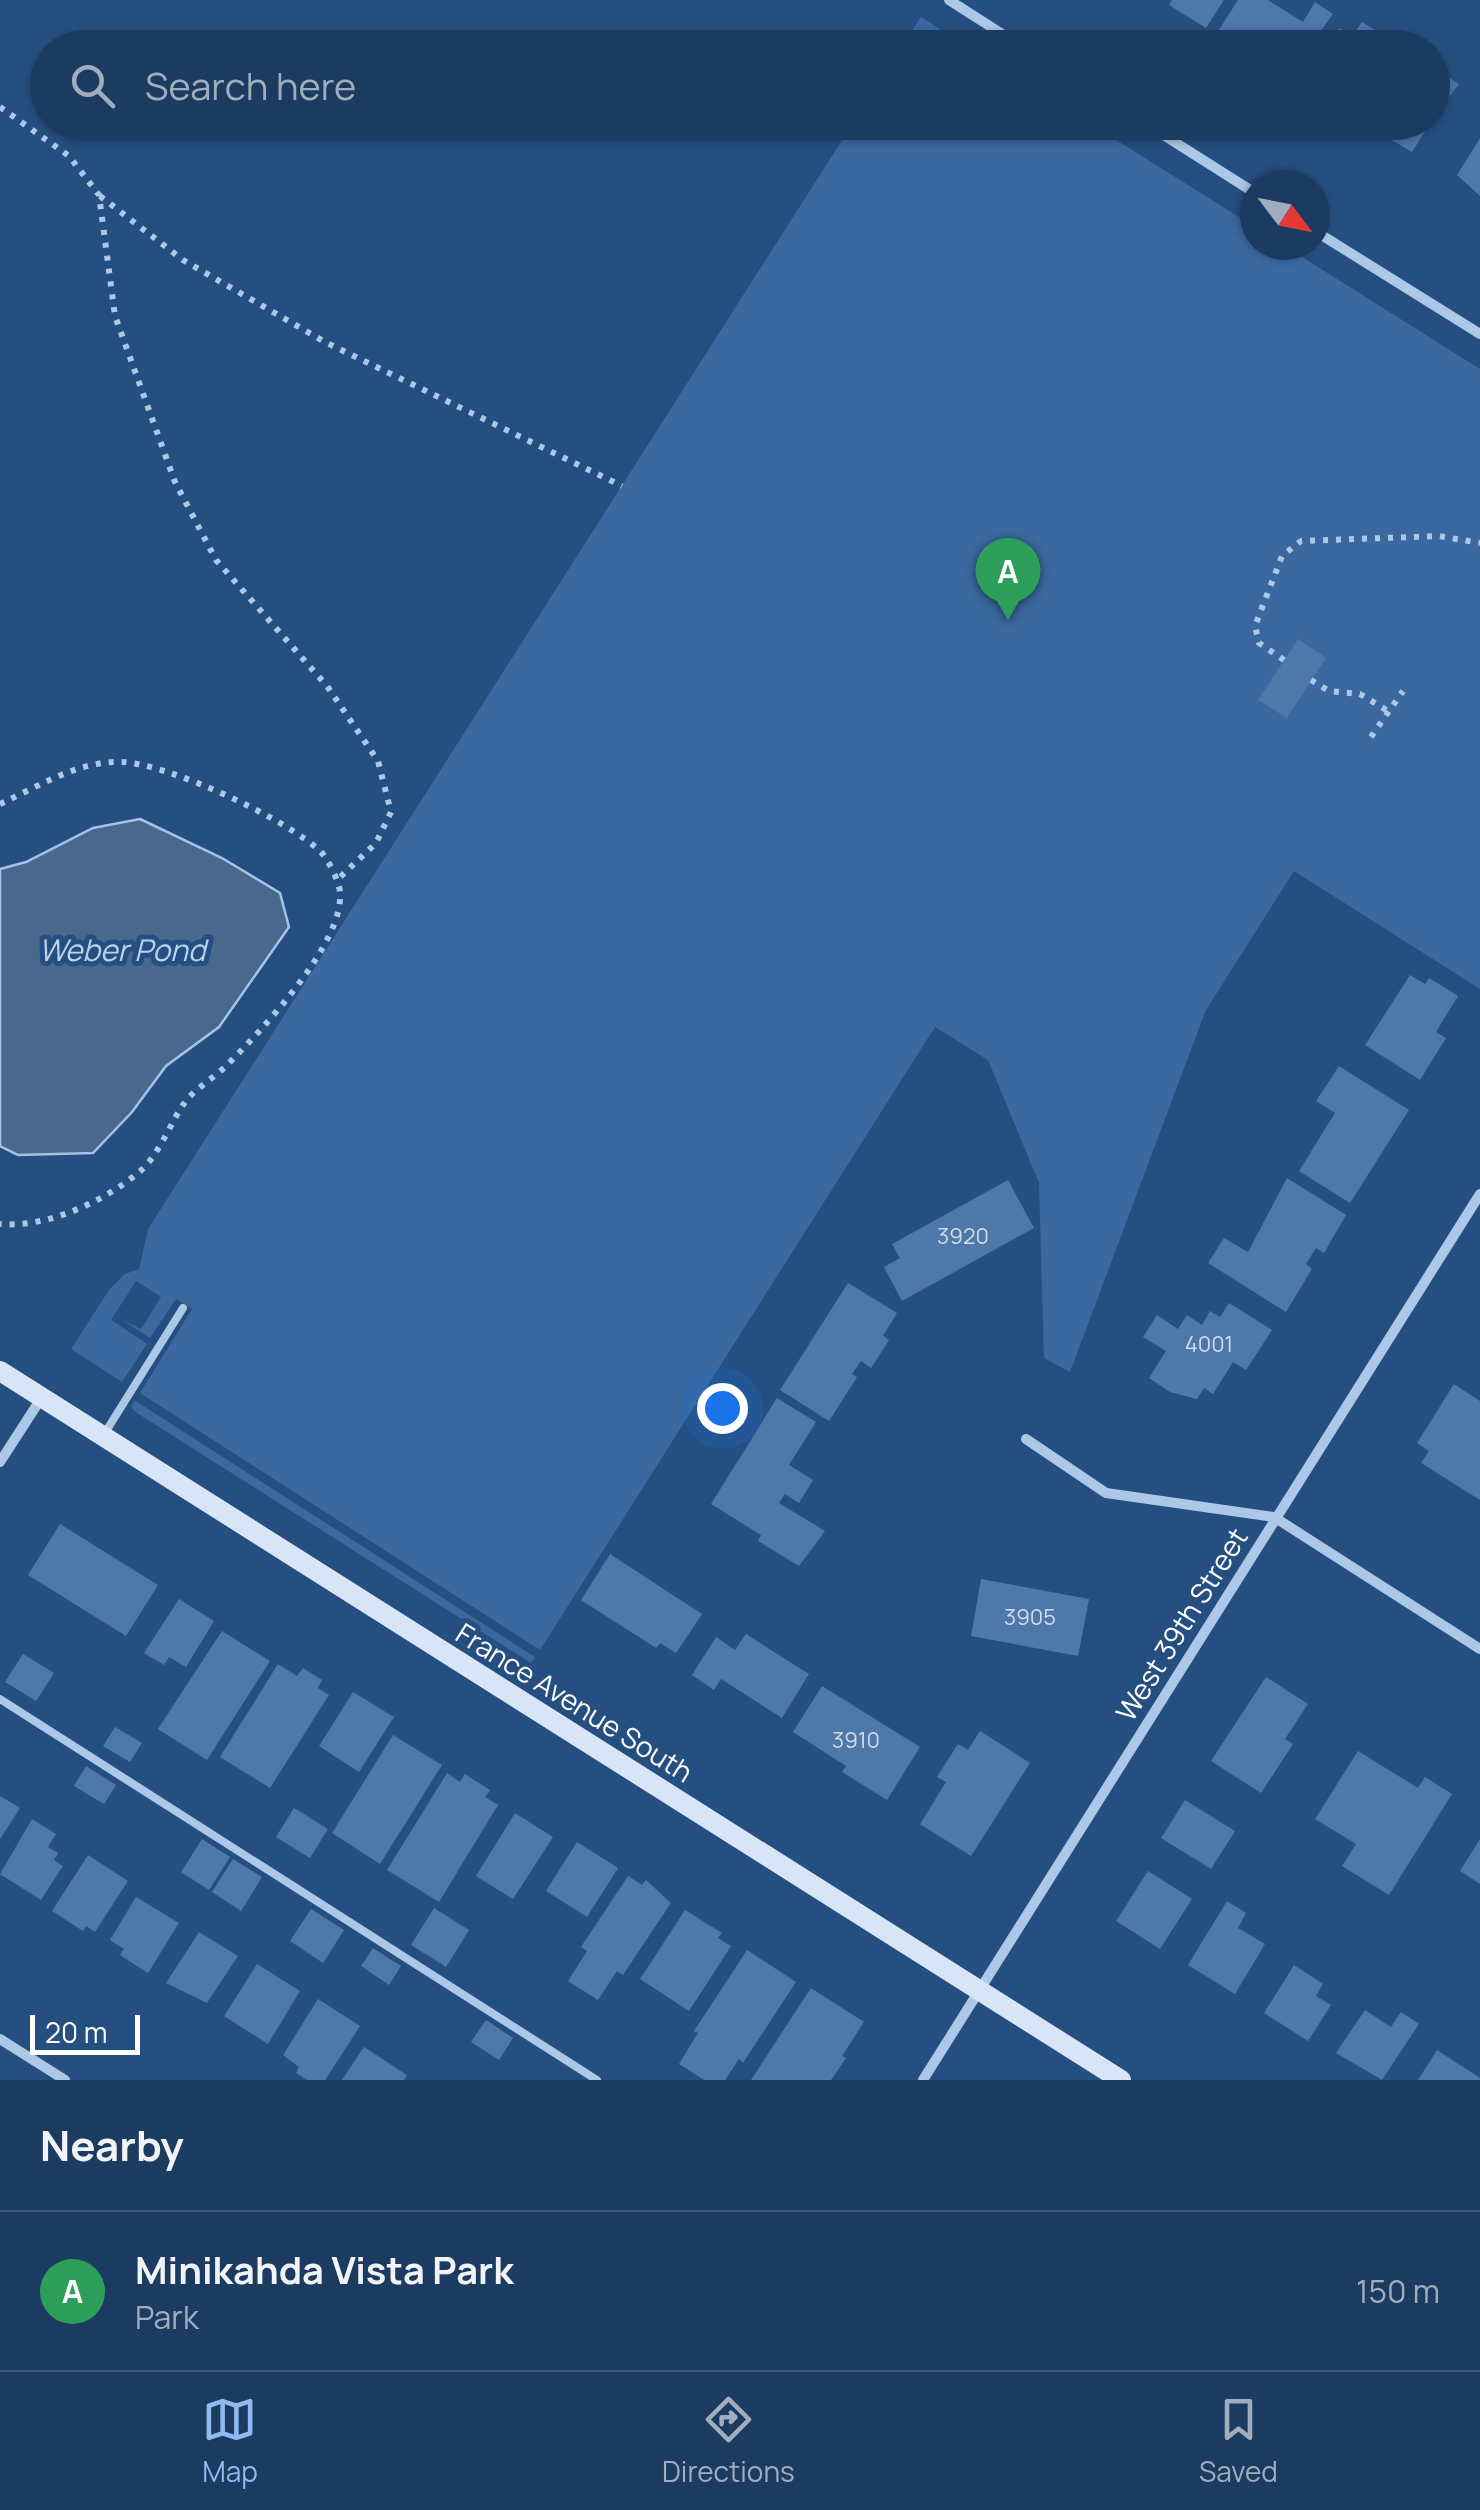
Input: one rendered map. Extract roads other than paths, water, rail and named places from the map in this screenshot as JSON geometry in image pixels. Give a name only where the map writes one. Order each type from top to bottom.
[{"type":"main road","name":"France Avenue South","points":[[0,1371],[1121,2080]]},
{"type":"street","points":[[949,0],[996,30]]},
{"type":"street","points":[[1171,140],[1240,183]]},
{"type":"street","points":[[1330,239],[1480,334]]},
{"type":"street","name":"West 39th Street","points":[[923,2080],[1480,1194]]},
{"type":"street","points":[[0,1462],[42,1397]]},
{"type":"street","points":[[1026,1439],[1106,1492],[1274,1517],[1480,1649]]},
{"type":"street","points":[[0,2039],[65,2080]]},
{"type":"lane","points":[[103,1436],[183,1308]]},
{"type":"lane","points":[[0,1699],[596,2080]]},
{"type":"water","name":"Weber Pond","points":[[140,819],[222,858],[280,893],[289,927],[219,1027],[166,1066],[132,1112],[93,1153],[18,1155],[0,1146],[0,869],[26,862],[93,828]]},
{"type":"place","name":"Minikahda Vista Park","points":[[1008,620]]}]
